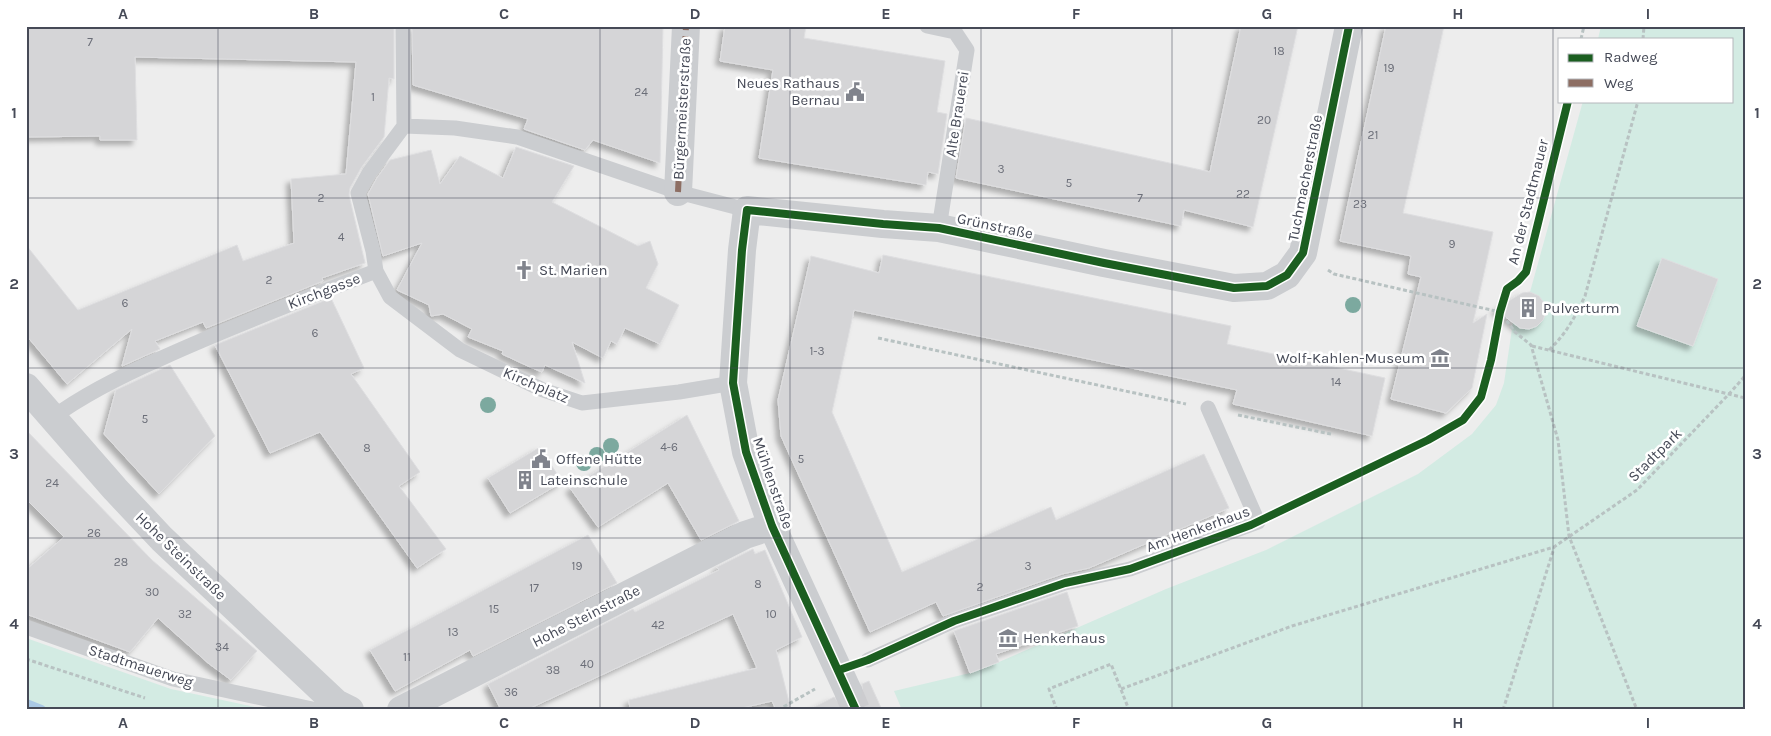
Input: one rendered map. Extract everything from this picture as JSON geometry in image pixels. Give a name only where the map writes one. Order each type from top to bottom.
[{"type":"street","name":"Bürgermeisterstraße","points":[[678,192],[686,26]]},
{"type":"street","name":"Tuchmacherstraße","points":[[1234,288],[1267,286],[1287,275],[1304,253],[1349,26]]},
{"type":"street","name":"Grünstraße","points":[[747,210],[939,228],[1234,288]]},
{"type":"street","name":"Mühlenstraße","points":[[747,210],[742,250],[733,383],[746,452],[772,526],[848,690]]},
{"type":"street","name":"Hohe Steinstraße","points":[[26,387],[162,540],[336,703],[350,710]]},
{"type":"street","name":"Hohe Steinstraße","points":[[401,710],[745,534],[772,526]]},
{"type":"lane","points":[[403,26],[404,126],[455,128],[517,137],[678,192],[747,210]]},
{"type":"lane","name":"Alte Brauerei","points":[[926,26],[955,32],[967,50],[939,228]]},
{"type":"lane","name":"Kirchgasse","points":[[52,418],[74,402],[122,376],[186,347],[376,271],[373,251],[358,193],[368,173],[404,126]]},
{"type":"lane","name":"Kirchplatz","points":[[376,271],[390,297],[460,350],[542,390],[582,404],[733,383]]},
{"type":"lane","points":[[1208,408],[1258,522]]},
{"type":"lane","name":"Am Henkerhaus","points":[[868,660],[954,621],[1065,583],[1130,569],[1258,522]]},
{"type":"lane","name":"Stadtmauerweg","points":[[26,627],[173,679],[317,710]]},
{"type":"path","points":[[1549,350],[1562,338],[1574,320],[1585,296],[1638,102]]},
{"type":"path","points":[[1304,253],[1334,274],[1500,312],[1515,332],[1531,346],[1745,398]]},
{"type":"path","points":[[878,338],[1331,434]]},
{"type":"path","points":[[1531,346],[1558,440],[1569,536],[1637,710]]},
{"type":"path","points":[[1503,710],[1554,547]]},
{"type":"path","points":[[26,659],[146,698]]},
{"type":"path","points":[[1057,710],[1049,689],[1111,664],[1129,710]]},
{"type":"path","points":[[778,710],[802,696]]},
{"type":"green space","points":[[1601,26],[1745,26],[1745,710],[902,710],[894,691],[970,673],[1166,589],[1266,550],[1418,474],[1472,434],[1496,405],[1504,383],[1513,322],[1529,329],[1542,322],[1545,317],[1546,311],[1542,301],[1530,292],[1583,102],[1734,102],[1734,38],[1598,38]]},
{"type":"green space","points":[[26,638],[171,689],[269,710],[26,710]]},
{"type":"building","points":[[26,26],[394,26],[394,79],[389,78],[384,137],[361,168],[350,188],[349,195],[365,263],[322,278],[323,281],[206,328],[203,322],[155,341],[160,349],[122,366],[132,329],[67,384],[26,335],[26,245],[78,310],[237,245],[243,261],[294,243],[291,179],[346,174],[356,62],[135,57],[137,140],[100,140],[100,136],[26,137]]},
{"type":"building","points":[[412,26],[663,26],[660,163],[593,140],[585,150],[524,129],[528,119],[413,85]]},
{"type":"building","name":"Neues Rathaus Bernau","points":[[725,26],[806,26],[804,38],[945,61],[937,112],[947,114],[938,174],[928,172],[926,185],[759,158],[773,70],[720,61]]},
{"type":"building","points":[[1241,26],[1298,26],[1253,227],[1184,210],[1181,226],[956,178],[966,118],[1210,172]]},
{"type":"building","points":[[1386,26],[1444,26],[1403,213],[1493,232],[1473,323],[1487,314],[1472,388],[1446,413],[1391,399],[1421,277],[1408,274],[1411,256],[1340,241]]},
{"type":"building","name":"St. Marien","points":[[516,147],[574,166],[552,202],[638,246],[650,241],[658,264],[646,288],[679,305],[660,344],[625,328],[617,344],[611,341],[603,358],[572,342],[585,383],[545,365],[542,372],[502,354],[503,351],[468,337],[472,329],[443,314],[431,316],[429,305],[397,290],[422,243],[383,256],[368,194],[390,160],[431,150],[440,184],[460,156],[503,178]]},
{"type":"building","points":[[883,255],[1231,326],[1227,344],[1385,378],[1372,436],[1233,404],[1237,390],[854,310],[832,412],[902,572],[1051,507],[1056,520],[1204,454],[1229,508],[1089,568],[1062,574],[943,616],[936,602],[870,632],[781,436],[778,400],[811,256],[879,273]]},
{"type":"building","points":[[1662,258],[1718,279],[1693,346],[1637,326]]},
{"type":"building","name":"Pulverturm","points":[[1530,292],[1539,296],[1544,303],[1546,311],[1543,320],[1537,326],[1529,329],[1520,328],[1495,309],[1522,293]]},
{"type":"building","points":[[331,298],[364,368],[351,374],[420,472],[399,486],[446,549],[417,568],[320,432],[270,453],[215,345]]},
{"type":"building","points":[[170,365],[215,436],[159,494],[104,434],[116,390]]},
{"type":"building","points":[[687,415],[739,521],[701,540],[668,483],[598,527],[570,488]]},
{"type":"building","points":[[26,430],[152,560],[257,651],[231,680],[208,663],[158,618],[130,652],[26,614],[26,570],[64,537],[26,499]]},
{"type":"building","name":"Lateinschule","points":[[540,447],[562,482],[510,513],[488,478]]},
{"type":"building","points":[[588,535],[617,583],[473,656],[470,650],[395,691],[370,650]]},
{"type":"building","points":[[753,549],[755,554],[765,550],[802,637],[776,650],[791,710],[776,710],[772,701],[733,710],[630,710],[629,700],[757,668],[733,614],[526,710],[501,710],[488,684],[633,609],[635,612],[719,570],[717,567]]},
{"type":"building","name":"Henkerhaus","points":[[1067,592],[1078,626],[996,654],[999,662],[970,673],[954,631]]},
{"type":"building","points":[[869,681],[882,710],[808,710],[834,697],[839,703],[846,706],[855,705],[863,693],[862,684]]},
{"type":"waterway","points":[[26,704],[41,710]]},
{"type":"tunnel","points":[[848,691],[856,710]]},
{"type":"marked path","points":[[678,192],[686,26]]},
{"type":"cycle path","points":[[856,710],[772,526],[746,452],[733,383],[742,250],[747,210],[939,228],[1234,288],[1267,286],[1287,275],[1303,253],[1349,26]]},
{"type":"cycle path","name":"An der Stadtmauer","points":[[839,670],[868,660],[954,621],[1065,583],[1130,569],[1251,525],[1428,440],[1463,420],[1481,397],[1507,289],[1526,272],[1568,102]]},
{"type":"place","name":"Neues Rathaus Bernau","points":[[855,92]]},
{"type":"place","name":"St. Marien","points":[[524,270]]},
{"type":"place","name":"Pulverturm","points":[[1528,308]]},
{"type":"place","name":"Wolf-Kahlen-Museum","points":[[1440,358]]},
{"type":"place","name":"Offene Hütte","points":[[541,459]]},
{"type":"place","name":"Lateinschule","points":[[525,480]]},
{"type":"place","name":"Henkerhaus","points":[[1008,638]]}]
